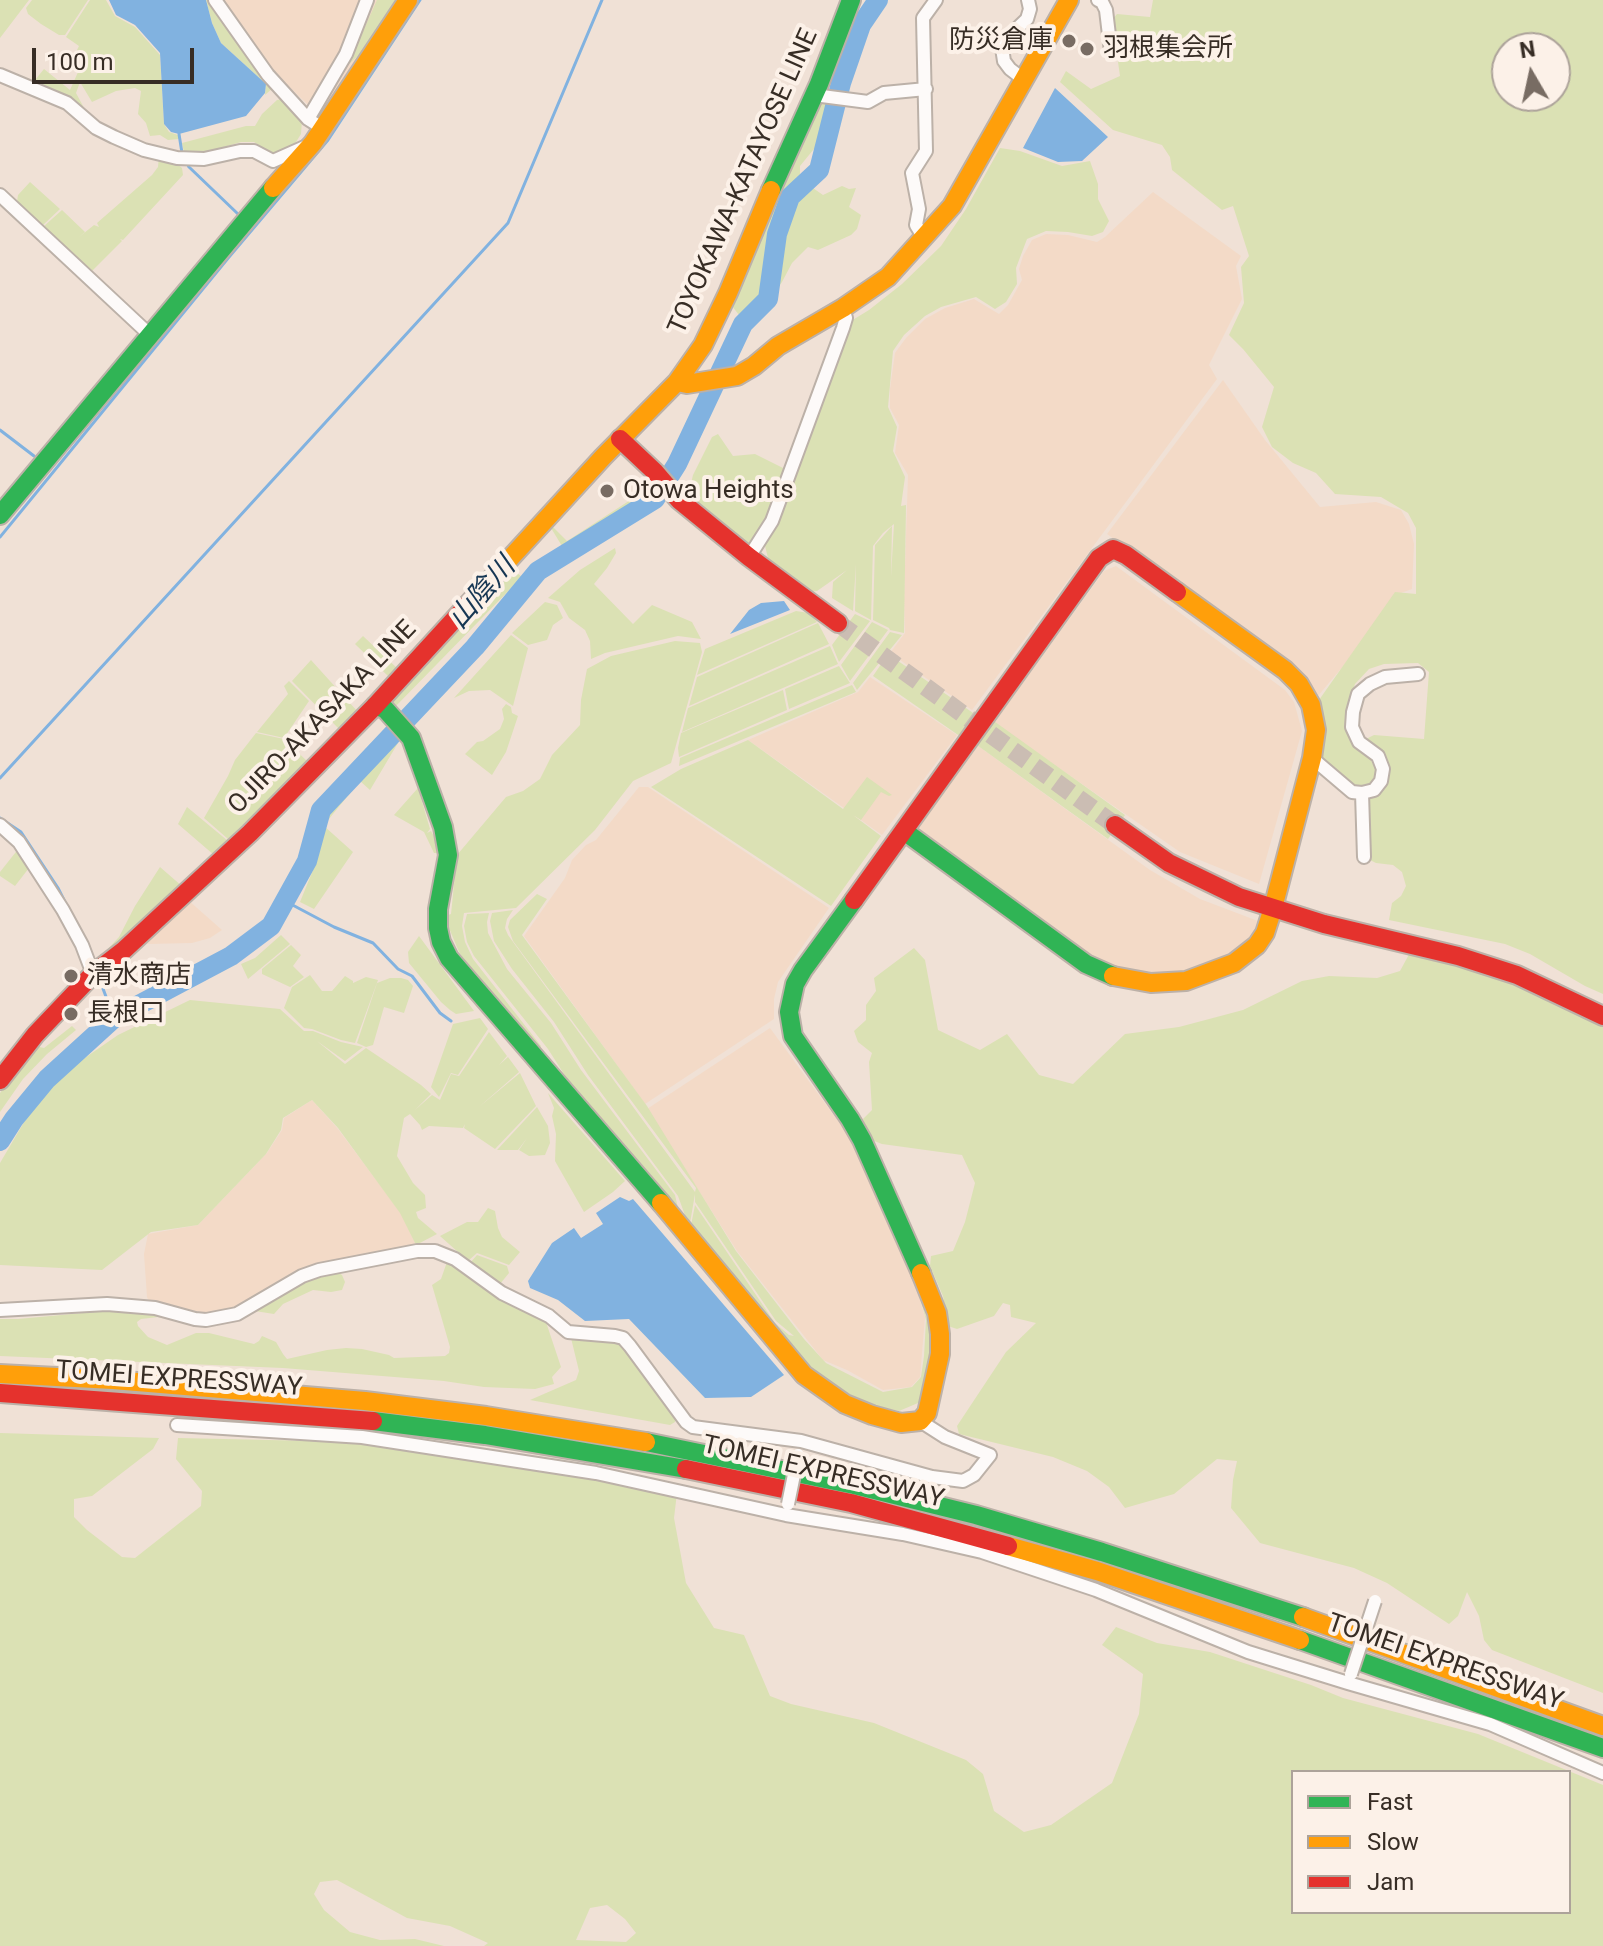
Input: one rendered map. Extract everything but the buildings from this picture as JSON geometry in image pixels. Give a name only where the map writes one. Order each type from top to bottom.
[{"type":"main road","points":[[0,515],[254,209],[408,0]]},
{"type":"main road","name":"TOYOKAWA-KATAYOSE LINE","points":[[682,383],[728,293],[781,168],[823,96],[851,0]]},
{"type":"main road","points":[[682,383],[737,376],[778,346],[888,277],[952,206],[1069,0]]},
{"type":"main road","name":"OJIRO-AKASAKA LINE","points":[[0,1080],[35,1035],[93,974],[124,950],[380,708],[620,439],[682,383]]},
{"type":"main road","points":[[620,439],[679,500],[838,623]]},
{"type":"main road","points":[[380,708],[411,738],[443,827],[448,855],[438,909],[438,928],[449,958],[661,1203],[804,1375],[845,1404],[872,1415],[911,1423],[920,1421],[927,1413],[940,1354],[937,1313],[862,1140],[793,1036],[789,1012],[795,984],[803,970],[1099,558],[1113,549],[1138,563],[1285,670],[1306,694],[1315,718],[1312,758],[1265,933],[1257,945],[1234,963],[1186,981],[1135,981],[1086,964],[904,831]]},
{"type":"main road","points":[[1115,825],[1169,863],[1239,897],[1324,924],[1458,956],[1517,975],[1603,1016]]},
{"type":"main road","name":"TOMEI EXPRESSWAY","points":[[0,1374],[318,1397],[486,1416],[602,1434],[854,1485],[976,1515],[1146,1566],[1294,1614],[1603,1726]]},
{"type":"main road","name":"TOMEI EXPRESSWAY","points":[[0,1393],[363,1420],[485,1435],[726,1476],[851,1503],[1097,1571],[1603,1748]]},
{"type":"street","points":[[215,0],[268,75],[314,130]]},
{"type":"street","points":[[0,75],[67,103],[89,123],[144,150],[177,158],[204,159],[254,151],[273,161],[314,130],[367,0]]},
{"type":"street","points":[[924,238],[916,225],[919,209],[912,173],[926,151],[923,18],[936,0]]},
{"type":"street","points":[[1023,79],[1004,61],[1002,48],[1006,39],[1027,19],[1030,9],[1028,0]]},
{"type":"street","points":[[1098,0],[1106,10],[1111,52]]},
{"type":"street","points":[[823,96],[868,102],[884,93],[926,89]]},
{"type":"street","points":[[0,195],[150,335]]},
{"type":"street","points":[[749,557],[772,521],[843,328],[846,318],[843,308]]},
{"type":"street","points":[[1312,758],[1352,792],[1374,790],[1381,781],[1383,769],[1378,756],[1359,742],[1352,727],[1358,694],[1385,677],[1418,674]]},
{"type":"street","points":[[1362,793],[1364,857]]},
{"type":"street","points":[[0,825],[19,842],[63,910],[93,974]]},
{"type":"street","points":[[0,1310],[107,1304],[155,1308],[206,1320],[237,1314],[302,1276],[319,1270],[417,1251],[435,1251],[455,1259],[502,1293],[549,1316],[568,1332],[623,1338],[686,1422],[693,1427],[801,1441],[932,1477],[963,1481],[974,1475],[990,1455],[945,1437],[920,1421]]},
{"type":"street","points":[[177,1425],[362,1437],[596,1473],[982,1552],[1096,1590],[1248,1652],[1350,1678],[1490,1724],[1603,1773]]},
{"type":"street","points":[[787,1510],[801,1441]]},
{"type":"street","points":[[1350,1678],[1375,1601]]},
{"type":"shaded area","points":[[217,0],[400,0],[355,61],[321,117],[267,66]]},
{"type":"shaded area","points":[[1153,192],[1241,256],[1236,266],[1242,299],[1209,365],[1217,379],[972,710],[890,653],[905,633],[908,475],[895,453],[899,425],[890,408],[895,353],[925,319],[945,308],[974,299],[999,314],[1008,305],[1022,280],[1019,269],[1032,240],[1046,234],[1068,235],[1097,242]]},
{"type":"shaded area","points":[[1223,380],[1265,440],[1320,507],[1376,502],[1401,510],[1409,524],[1414,544],[1412,589],[1398,594],[1317,697],[1292,664],[1107,534]]},
{"type":"shaded area","points":[[1116,566],[1285,690],[1294,702],[1302,731],[1259,884],[1180,852],[994,723],[1104,571]]},
{"type":"shaded area","points":[[870,677],[957,735],[882,835],[748,740],[858,692]]},
{"type":"shaded area","points":[[974,743],[1150,870],[1200,899],[1258,921],[1250,939],[1234,953],[1212,964],[1161,975],[1133,973],[1092,959],[922,835],[918,820]]},
{"type":"shaded area","points":[[639,787],[648,787],[829,908],[778,982],[774,1019],[645,1104],[524,936],[565,878],[572,860],[586,845],[596,840]]},
{"type":"shaded area","points":[[188,900],[222,930],[210,938],[192,943],[148,944],[144,940]]},
{"type":"shaded area","points":[[770,1028],[857,1147],[915,1283],[925,1317],[920,1377],[911,1387],[883,1390],[823,1360],[737,1251],[647,1109]]},
{"type":"shaded area","points":[[312,1100],[338,1129],[401,1213],[416,1245],[324,1265],[246,1305],[214,1315],[151,1306],[147,1297],[144,1254],[148,1234],[198,1225],[267,1153],[282,1130],[284,1118]]},
{"type":"green space","points":[[0,0],[29,0],[0,38]]},
{"type":"green space","points":[[32,0],[88,0],[65,35],[59,35],[28,14],[26,8]]},
{"type":"green space","points":[[90,0],[106,0],[115,16],[135,27],[160,55],[164,124],[179,139],[150,136],[146,123],[138,114],[141,91],[135,88],[116,91],[92,102],[80,82],[76,93],[90,119],[37,85],[35,80],[44,69],[70,90],[83,61],[75,54],[79,46],[66,37]]},
{"type":"green space","points":[[206,0],[212,0],[274,87],[265,95],[266,84],[221,43]]},
{"type":"green space","points":[[377,0],[399,0],[365,49],[348,65]]},
{"type":"green space","points":[[1153,0],[1603,0],[1603,994],[1530,954],[1505,944],[1389,920],[1392,903],[1401,896],[1406,886],[1402,872],[1393,865],[1376,863],[1364,857],[1367,797],[1375,795],[1381,753],[1366,739],[1374,735],[1424,739],[1429,672],[1418,663],[1384,664],[1369,669],[1355,684],[1346,710],[1345,728],[1349,738],[1371,760],[1376,770],[1375,780],[1364,788],[1352,787],[1319,759],[1323,718],[1319,700],[1395,592],[1416,594],[1416,528],[1408,513],[1381,497],[1335,494],[1316,473],[1293,463],[1272,447],[1262,427],[1274,387],[1229,335],[1244,303],[1241,267],[1249,256],[1233,206],[1222,210],[1172,170],[1170,157],[1162,145],[1113,130],[1060,82],[1066,71],[1091,89],[1120,76],[1112,20],[1117,14],[1150,17]]},
{"type":"green space","points":[[283,99],[302,121],[301,134],[284,151],[273,154],[254,142],[241,142],[200,154],[184,152],[182,143],[255,126],[262,114],[277,100]]},
{"type":"green space","points":[[817,99],[833,101],[818,144],[800,166],[800,182],[786,198],[775,232],[768,293],[753,308],[739,315],[731,299]]},
{"type":"green space","points":[[1000,148],[1020,151],[1062,166],[1090,161],[1098,184],[1098,199],[1109,221],[1103,232],[1092,236],[1046,231],[1027,239],[1016,268],[1017,284],[1006,302],[995,309],[976,297],[941,307],[925,316],[904,335],[893,351],[888,407],[897,427],[893,451],[905,477],[901,506],[906,505],[904,633],[890,630],[873,620],[875,545],[892,526],[891,577],[894,524],[883,533],[873,546],[871,620],[855,611],[856,564],[853,611],[832,598],[833,582],[847,570],[817,591],[808,592],[769,562],[764,542],[780,516],[851,321],[902,284],[941,246]]},
{"type":"green space","points":[[159,156],[176,163],[182,168],[183,175],[91,272],[43,227],[62,210],[85,232],[78,238],[94,225],[99,227],[97,223],[152,175],[158,167]]},
{"type":"green space","points":[[30,182],[60,209],[42,226],[17,202],[18,195]]},
{"type":"green space","points":[[810,186],[823,195],[842,186],[856,188],[849,207],[861,215],[857,229],[851,235],[818,250],[808,247],[792,263],[773,295],[786,223]]},
{"type":"green space","points":[[718,434],[733,456],[755,454],[787,473],[769,520],[753,543],[746,546],[688,496],[693,475],[712,437]]},
{"type":"green space","points":[[652,486],[657,492],[644,503],[565,551],[551,528],[567,541]]},
{"type":"green space","points":[[615,548],[616,553],[594,584],[633,624],[652,605],[692,622],[701,639],[678,636],[591,659],[590,641],[585,630],[569,618],[560,602],[548,598],[580,570]]},
{"type":"green space","points":[[511,568],[522,577],[394,708],[389,702]]},
{"type":"green space","points":[[545,602],[557,605],[563,618],[553,625],[547,640],[528,645],[512,633]]},
{"type":"green space","points":[[796,611],[809,613],[817,622],[697,675],[705,649]]},
{"type":"green space","points":[[855,614],[870,621],[839,662],[832,645]]},
{"type":"green space","points":[[872,622],[888,630],[850,681],[841,665]]},
{"type":"green space","points":[[818,623],[829,644],[689,706],[697,677]]},
{"type":"green space","points":[[890,632],[902,635],[857,690],[853,683]]},
{"type":"green space","points":[[511,635],[528,648],[513,706],[490,690],[469,691],[454,698]]},
{"type":"green space","points":[[363,636],[398,669],[389,677],[355,644]]},
{"type":"green space","points":[[675,641],[700,643],[702,652],[671,763],[633,781],[595,830],[516,908],[464,913],[462,926],[465,942],[473,959],[540,1048],[489,992],[459,952],[449,928],[448,915],[451,914],[457,855],[506,797],[523,791],[540,779],[552,755],[580,725],[587,669],[611,656]]},
{"type":"green space","points":[[830,646],[838,664],[682,732],[688,708]]},
{"type":"green space","points":[[888,654],[976,715],[961,737],[873,676]]},
{"type":"green space","points":[[311,660],[358,712],[340,730],[292,681]]},
{"type":"green space","points":[[839,666],[850,683],[789,709],[785,689]]},
{"type":"green space","points":[[289,681],[309,701],[284,738],[257,732],[288,694],[284,686]]},
{"type":"green space","points":[[852,685],[856,692],[679,766],[680,758]]},
{"type":"green space","points":[[783,690],[787,710],[679,757],[681,733]]},
{"type":"green space","points":[[506,704],[518,716],[506,752],[492,775],[465,754],[477,742],[500,729],[504,719],[502,709]]},
{"type":"green space","points":[[991,719],[1125,815],[1108,839],[974,743]]},
{"type":"green space","points":[[256,733],[284,739],[308,762],[228,839],[204,818],[235,760]]},
{"type":"green space","points":[[395,737],[398,743],[370,790],[360,781],[324,825],[335,801]]},
{"type":"green space","points":[[748,740],[843,809],[867,777],[892,795],[881,792],[861,820],[853,815],[881,836],[831,906],[651,787],[681,769]]},
{"type":"green space","points":[[418,788],[430,829],[427,833],[431,831],[436,840],[437,853],[434,853],[424,832],[394,815]]},
{"type":"green space","points":[[187,807],[228,841],[214,855],[178,824]]},
{"type":"green space","points":[[324,826],[353,852],[314,909],[300,902],[313,870]]},
{"type":"green space","points":[[19,848],[29,868],[15,886],[0,876],[0,872]]},
{"type":"green space","points":[[160,867],[183,887],[105,957],[104,953],[119,937]]},
{"type":"green space","points":[[537,894],[547,899],[522,935],[647,1106],[736,1251],[826,1363],[883,1392],[912,1387],[921,1377],[924,1356],[926,1320],[918,1290],[931,1332],[933,1358],[918,1403],[899,1411],[860,1402],[812,1371],[763,1318],[691,1225],[695,1205],[775,1323],[794,1336],[776,1321],[695,1202],[695,1194],[690,1223],[686,1218],[678,1196],[494,941],[490,921],[492,913],[513,910],[505,928],[508,935],[695,1192],[696,1188],[513,941],[508,927],[510,920]]},
{"type":"green space","points":[[489,913],[488,933],[507,969],[551,1023],[581,1070],[675,1195],[678,1208],[571,1085],[548,1049],[474,956],[464,926],[467,914]]},
{"type":"green space","points":[[281,935],[290,944],[248,979],[241,964],[255,958]]},
{"type":"green space","points":[[419,936],[474,1011],[456,1014],[450,1010],[409,963],[408,952]]},
{"type":"green space","points":[[291,945],[301,955],[293,966],[304,977],[290,987],[262,974],[262,969]]},
{"type":"green space","points":[[1413,947],[1603,1011],[1603,1693],[1492,1650],[1484,1640],[1479,1616],[1467,1592],[1458,1616],[1449,1624],[1387,1583],[1354,1568],[1260,1543],[1231,1508],[1237,1461],[1217,1459],[1174,1494],[1125,1508],[1109,1487],[1087,1471],[1053,1457],[959,1434],[957,1426],[1006,1352],[1036,1323],[1011,1317],[1010,1305],[1003,1303],[994,1316],[957,1329],[948,1326],[943,1296],[930,1266],[931,1256],[953,1251],[965,1222],[975,1183],[962,1155],[882,1144],[869,1139],[863,1119],[872,1110],[869,1062],[872,1053],[858,1042],[854,1031],[866,1020],[866,1005],[876,991],[874,978],[914,948],[925,960],[938,1030],[980,1050],[1007,1034],[1039,1075],[1073,1084],[1125,1034],[1179,1027],[1243,1010],[1302,981],[1329,976],[1377,978],[1400,971]]},
{"type":"green space","points":[[310,975],[322,991],[332,991],[345,976],[353,983],[366,977],[378,980],[355,1043],[304,1028],[284,1008],[292,987]]},
{"type":"green space","points":[[390,978],[408,980],[413,986],[404,1013],[384,1007],[373,1045],[366,1047],[357,1043],[377,983]]},
{"type":"green space","points":[[190,1000],[280,1009],[304,1031],[363,1047],[345,1061],[317,1041],[345,1064],[366,1048],[431,1094],[415,1110],[432,1095],[440,1100],[451,1074],[459,1076],[489,1032],[507,1056],[499,1065],[508,1057],[519,1072],[479,1107],[520,1073],[536,1106],[495,1149],[464,1128],[465,1124],[463,1128],[429,1126],[422,1130],[410,1114],[404,1118],[397,1156],[413,1183],[425,1195],[426,1208],[416,1212],[418,1218],[437,1234],[416,1245],[400,1213],[338,1128],[312,1100],[283,1118],[281,1130],[266,1154],[198,1225],[151,1232],[102,1270],[0,1265],[0,1163],[40,1095],[76,1064],[118,1035]]},
{"type":"green space","points":[[480,1018],[488,1029],[458,1075],[451,1073],[439,1097],[431,1087],[453,1024]]},
{"type":"green space","points":[[72,1026],[76,1030],[23,1079],[0,1112],[0,1093],[35,1046],[44,1048]]},
{"type":"green space","points":[[548,1093],[625,1181],[584,1212],[555,1161],[554,1108]]},
{"type":"green space","points":[[537,1107],[548,1126],[550,1143],[545,1155],[529,1156],[519,1150],[527,1138],[518,1150],[497,1150]]},
{"type":"green space","points":[[488,1208],[495,1211],[502,1237],[520,1252],[509,1265],[477,1253],[468,1261],[440,1236],[467,1222],[478,1222]]},
{"type":"green space","points":[[477,1255],[507,1266],[509,1273],[500,1284],[470,1263]]},
{"type":"green space","points":[[448,1259],[544,1316],[561,1367],[552,1377],[554,1384],[535,1389],[484,1387],[283,1368],[0,1356],[0,1319],[115,1310],[162,1315],[189,1322],[158,1317],[137,1322],[148,1337],[167,1345],[196,1333],[209,1333],[254,1344],[262,1336],[276,1342],[287,1359],[346,1348],[394,1358],[445,1356],[450,1347],[432,1285],[441,1279]]},
{"type":"green space","points":[[337,1272],[345,1282],[342,1290],[313,1290],[283,1304],[274,1314],[255,1311],[304,1281]]},
{"type":"green space","points":[[571,1338],[611,1339],[622,1343],[676,1416],[675,1422],[670,1425],[530,1400],[576,1380],[579,1371]]},
{"type":"green space","points":[[0,1433],[159,1438],[153,1449],[92,1496],[74,1499],[74,1517],[122,1557],[135,1558],[201,1506],[202,1491],[176,1459],[178,1438],[360,1442],[677,1493],[674,1518],[686,1583],[714,1628],[744,1635],[770,1696],[791,1704],[874,1723],[966,1760],[983,1774],[994,1811],[1024,1832],[1051,1825],[1112,1783],[1139,1714],[1143,1674],[1102,1645],[1116,1627],[1157,1643],[1210,1652],[1343,1698],[1478,1734],[1566,1770],[1291,1770],[1291,1914],[1571,1914],[1571,1772],[1603,1785],[1603,1946],[484,1946],[488,1943],[450,1926],[407,1918],[337,1880],[320,1882],[314,1894],[324,1910],[350,1932],[380,1940],[415,1939],[444,1946],[0,1946]],"holes":[[[607,1905],[625,1919],[636,1933],[626,1942],[576,1940],[590,1908]]]},
{"type":"water","points":[[109,0],[206,0],[221,43],[266,84],[265,93],[246,116],[179,134],[171,132],[164,124],[160,53],[135,25],[116,15]]},
{"type":"water","points":[[1055,88],[1108,137],[1082,161],[1058,162],[1023,148]]},
{"type":"water","points":[[784,601],[790,610],[730,634],[749,610],[761,603]]},
{"type":"water","points":[[620,1197],[629,1201],[633,1199],[784,1375],[751,1397],[705,1398],[629,1319],[585,1321],[558,1300],[530,1288],[528,1281],[552,1243],[574,1228],[581,1238],[603,1224],[596,1213]]},
{"type":"waterway","points":[[0,537],[328,140],[420,0]]},
{"type":"waterway","points":[[0,778],[508,223],[602,0]]},
{"type":"waterway","name":"山陰川","points":[[0,1141],[47,1079],[114,1018],[231,956],[271,926],[307,861],[321,810],[475,647],[538,571],[655,499],[677,464],[743,324],[768,299],[777,234],[790,197],[819,170],[841,83],[861,25],[878,0]]},
{"type":"waterway","points":[[179,134],[182,153]]},
{"type":"waterway","points":[[187,163],[238,214]]},
{"type":"waterway","points":[[0,430],[34,456]]},
{"type":"waterway","points":[[0,818],[21,832],[67,906]]},
{"type":"waterway","points":[[285,901],[373,943],[398,969],[412,976],[440,1013],[451,1021]]},
{"type":"waterway","points":[[99,978],[114,1018]]},
{"type":"tunnel","points":[[838,623],[1115,825]]},
{"type":"traffic: fast","points":[[771,190],[819,84],[851,0]]},
{"type":"traffic: fast","points":[[0,515],[273,188]]},
{"type":"traffic: fast","points":[[375,706],[385,709],[411,738],[443,827],[448,855],[438,909],[438,928],[449,958],[661,1203]]},
{"type":"traffic: fast","points":[[904,831],[1086,964],[1113,976]]},
{"type":"traffic: fast","points":[[854,900],[795,984],[789,1012],[793,1036],[862,1140],[921,1273]]},
{"type":"traffic: fast","points":[[373,1421],[485,1435],[686,1469]]},
{"type":"traffic: fast","points":[[646,1442],[854,1485],[976,1515],[1303,1617]]},
{"type":"traffic: fast","points":[[1300,1640],[1603,1748]]},
{"type":"traffic: slow","points":[[273,188],[313,143],[408,0]]},
{"type":"traffic: slow","points":[[677,382],[687,384],[737,376],[778,346],[888,277],[952,206],[1069,0]]},
{"type":"traffic: slow","points":[[483,588],[603,457],[677,382],[703,345],[771,190]]},
{"type":"traffic: slow","points":[[1113,976],[1151,983],[1186,981],[1234,963],[1257,945],[1265,933],[1273,908],[1312,758],[1316,730],[1311,705],[1299,684],[1285,670],[1177,592]]},
{"type":"traffic: slow","points":[[661,1203],[804,1375],[845,1404],[901,1423],[920,1421],[927,1413],[940,1354],[937,1313],[921,1273]]},
{"type":"traffic: slow","points":[[0,1374],[365,1401],[486,1416],[646,1442]]},
{"type":"traffic: slow","points":[[1008,1546],[1097,1571],[1300,1640]]},
{"type":"traffic: slow","points":[[1303,1617],[1603,1726]]},
{"type":"traffic: jam","points":[[620,439],[679,500],[838,623]]},
{"type":"traffic: jam","points":[[854,900],[1099,558],[1113,549],[1177,592]]},
{"type":"traffic: jam","points":[[0,1080],[35,1035],[93,974],[124,950],[250,833],[375,706],[483,588]]},
{"type":"traffic: jam","points":[[1115,825],[1169,863],[1239,897],[1324,924],[1458,956],[1517,975],[1603,1016]]},
{"type":"traffic: jam","points":[[0,1393],[373,1421]]},
{"type":"traffic: jam","points":[[686,1469],[851,1503],[1008,1546]]},
{"type":"place","name":"防災倉庫","points":[[1069,41]]},
{"type":"place","name":"羽根集会所","points":[[1087,49]]},
{"type":"place","name":"Otowa Heights","points":[[607,491]]},
{"type":"place","name":"清水商店","points":[[71,976]]},
{"type":"place","name":"長根口","points":[[71,1014]]}]
